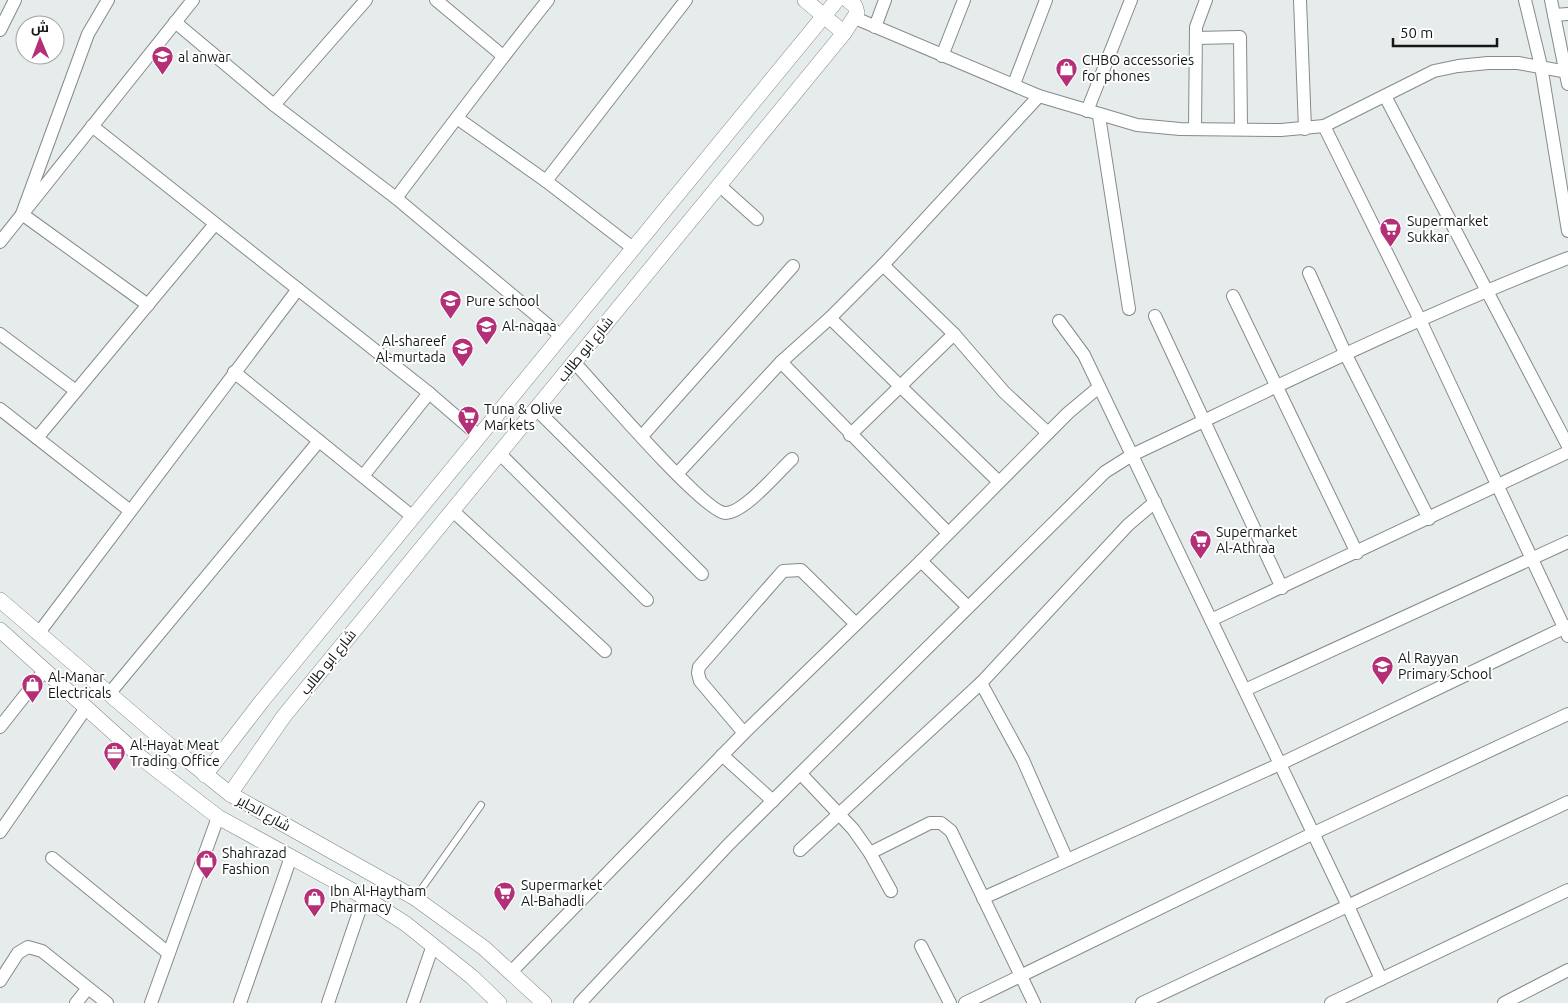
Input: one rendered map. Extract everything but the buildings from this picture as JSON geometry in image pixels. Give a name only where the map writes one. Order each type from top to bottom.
[{"type":"street","points":[[0,30],[15,0]]},
{"type":"street","points":[[22,214],[88,34],[108,0]]},
{"type":"street","points":[[0,242],[192,0]]},
{"type":"street","points":[[274,104],[366,0]]},
{"type":"street","points":[[436,0],[504,56]]},
{"type":"street","points":[[396,198],[548,0]]},
{"type":"street","points":[[546,181],[686,0]]},
{"type":"street","points":[[805,0],[844,32]]},
{"type":"street","name":"شارع ابو طالب","points":[[205,775],[262,701],[837,0]]},
{"type":"street","points":[[848,0],[857,8],[855,18],[942,56],[1014,84],[1039,96],[1099,116],[1137,125],[1195,129],[1305,129],[1324,126],[1434,71],[1458,66],[1488,63],[1541,66],[1568,76]]},
{"type":"street","points":[[875,27],[886,0]]},
{"type":"street","points":[[942,56],[964,0]]},
{"type":"street","points":[[1014,84],[1046,0]]},
{"type":"street","points":[[1086,112],[1131,0]]},
{"type":"street","points":[[1195,129],[1196,27],[1206,0]]},
{"type":"street","points":[[1300,0],[1305,129]]},
{"type":"street","points":[[1525,0],[1541,66],[1568,232]]},
{"type":"street","points":[[1551,0],[1568,76]]},
{"type":"street","points":[[1554,15],[1568,14]]},
{"type":"street","name":"شارع ابو طالب","points":[[230,794],[284,716],[855,18]]},
{"type":"street","points":[[175,22],[274,104],[396,198],[562,336]]},
{"type":"street","points":[[1196,38],[1240,37],[1241,129]]},
{"type":"street","points":[[677,474],[781,362],[830,318],[883,265],[1039,96]]},
{"type":"street","points":[[1385,96],[1568,446]]},
{"type":"street","points":[[1099,116],[1129,309]]},
{"type":"street","points":[[457,118],[546,181],[630,245]]},
{"type":"street","points":[[735,124],[756,140]]},
{"type":"street","points":[[92,126],[429,393],[479,436]]},
{"type":"street","points":[[983,898],[1280,764],[1567,630],[1532,560],[1420,320],[1324,126]]},
{"type":"street","points":[[719,186],[757,219]]},
{"type":"street","points":[[22,214],[148,305]]},
{"type":"street","points":[[37,438],[216,224]]},
{"type":"street","points":[[580,1003],[729,844],[1105,472],[1132,455],[1487,289],[1568,258]]},
{"type":"street","points":[[883,265],[954,334],[1004,392],[1048,433]]},
{"type":"street","points":[[642,436],[793,266]]},
{"type":"street","points":[[1310,273],[1346,355],[1430,518]]},
{"type":"street","points":[[38,634],[129,510],[298,289]]},
{"type":"street","points":[[1233,296],[1356,553]]},
{"type":"street","points":[[1155,316],[1282,588]]},
{"type":"street","points":[[830,318],[999,482]]},
{"type":"street","points":[[1059,321],[1084,355],[1314,833],[1381,979]]},
{"type":"street","points":[[0,334],[76,392]]},
{"type":"street","points":[[850,435],[954,334]]},
{"type":"street","points":[[574,362],[677,474],[714,509],[724,513],[738,510],[792,459]]},
{"type":"street","points":[[781,362],[850,435],[948,533]]},
{"type":"street","points":[[234,372],[413,518]]},
{"type":"street","points":[[511,972],[744,733],[922,561],[1088,394],[1099,387]]},
{"type":"street","points":[[363,476],[429,393]]},
{"type":"street","points":[[0,409],[129,510]]},
{"type":"street","points":[[536,409],[702,574]]},
{"type":"street","points":[[108,694],[319,440]]},
{"type":"street","points":[[1212,620],[1498,487],[1568,452]]},
{"type":"street","points":[[500,454],[647,600]]},
{"type":"street","points":[[800,850],[981,683],[1128,525],[1155,502]]},
{"type":"street","points":[[453,511],[605,651]]},
{"type":"street","points":[[1245,690],[1568,542]]},
{"type":"street","points":[[922,561],[968,608]]},
{"type":"street","points":[[744,733],[700,681],[699,667],[783,571],[802,570],[856,624]]},
{"type":"street","name":"شارع الجاير","points":[[0,600],[108,694],[230,794],[415,898],[484,948],[544,1003]]},
{"type":"street","name":"شارع الجاير","points":[[0,630],[144,760],[218,816],[364,897],[406,924],[472,977],[499,1003]]},
{"type":"street","points":[[0,727],[44,671]]},
{"type":"street","points":[[981,683],[1023,760],[1068,860]]},
{"type":"street","points":[[262,701],[284,716]]},
{"type":"street","points":[[0,832],[86,708]]},
{"type":"street","points":[[965,1003],[1314,833],[1568,714]]},
{"type":"street","points":[[722,755],[773,801]]},
{"type":"street","points":[[800,774],[853,829],[870,853],[891,891]]},
{"type":"street","points":[[1142,1003],[1568,802]]},
{"type":"street","points":[[151,1003],[167,952],[218,816]]},
{"type":"street","points":[[870,853],[930,823],[941,823],[952,831],[1034,1003]]},
{"type":"street","points":[[240,1003],[291,857]]},
{"type":"street","points":[[52,858],[167,952]]},
{"type":"street","points":[[1331,1003],[1568,890]]},
{"type":"street","points":[[328,1003],[364,897]]},
{"type":"street","points":[[413,1003],[433,945]]},
{"type":"street","points":[[921,946],[950,1003]]},
{"type":"street","points":[[0,981],[18,953],[28,947],[42,951],[107,1003]]},
{"type":"street","points":[[1504,1003],[1568,970]]},
{"type":"street","points":[[76,1003],[88,988]]},
{"type":"lane","points":[[415,898],[481,805]]},
{"type":"place","name":"al anwar","points":[[162,76]]},
{"type":"place","name":"CHBO accessories for phones","points":[[1066,87]]},
{"type":"place","name":"Supermarket Sukkar","points":[[1391,248]]},
{"type":"place","name":"Pure school","points":[[450,320]]},
{"type":"place","name":"Al-naqaa","points":[[486,345]]},
{"type":"place","name":"Al-shareef Al-murtada","points":[[462,368]]},
{"type":"place","name":"Tuna & Olive Markets","points":[[468,436]]},
{"type":"place","name":"Supermarket Al-Athraa","points":[[1200,559]]},
{"type":"place","name":"Al Rayyan Primary School","points":[[1382,685]]},
{"type":"place","name":"Al-Manar Electricals","points":[[32,704]]},
{"type":"place","name":"Al-Hayat Meat Trading Office","points":[[114,772]]},
{"type":"place","name":"Shahrazad Fashion","points":[[206,880]]},
{"type":"place","name":"Supermarket Al-Bahadli","points":[[505,912]]},
{"type":"place","name":"Ibn Al-Haytham Pharmacy","points":[[314,918]]}]
